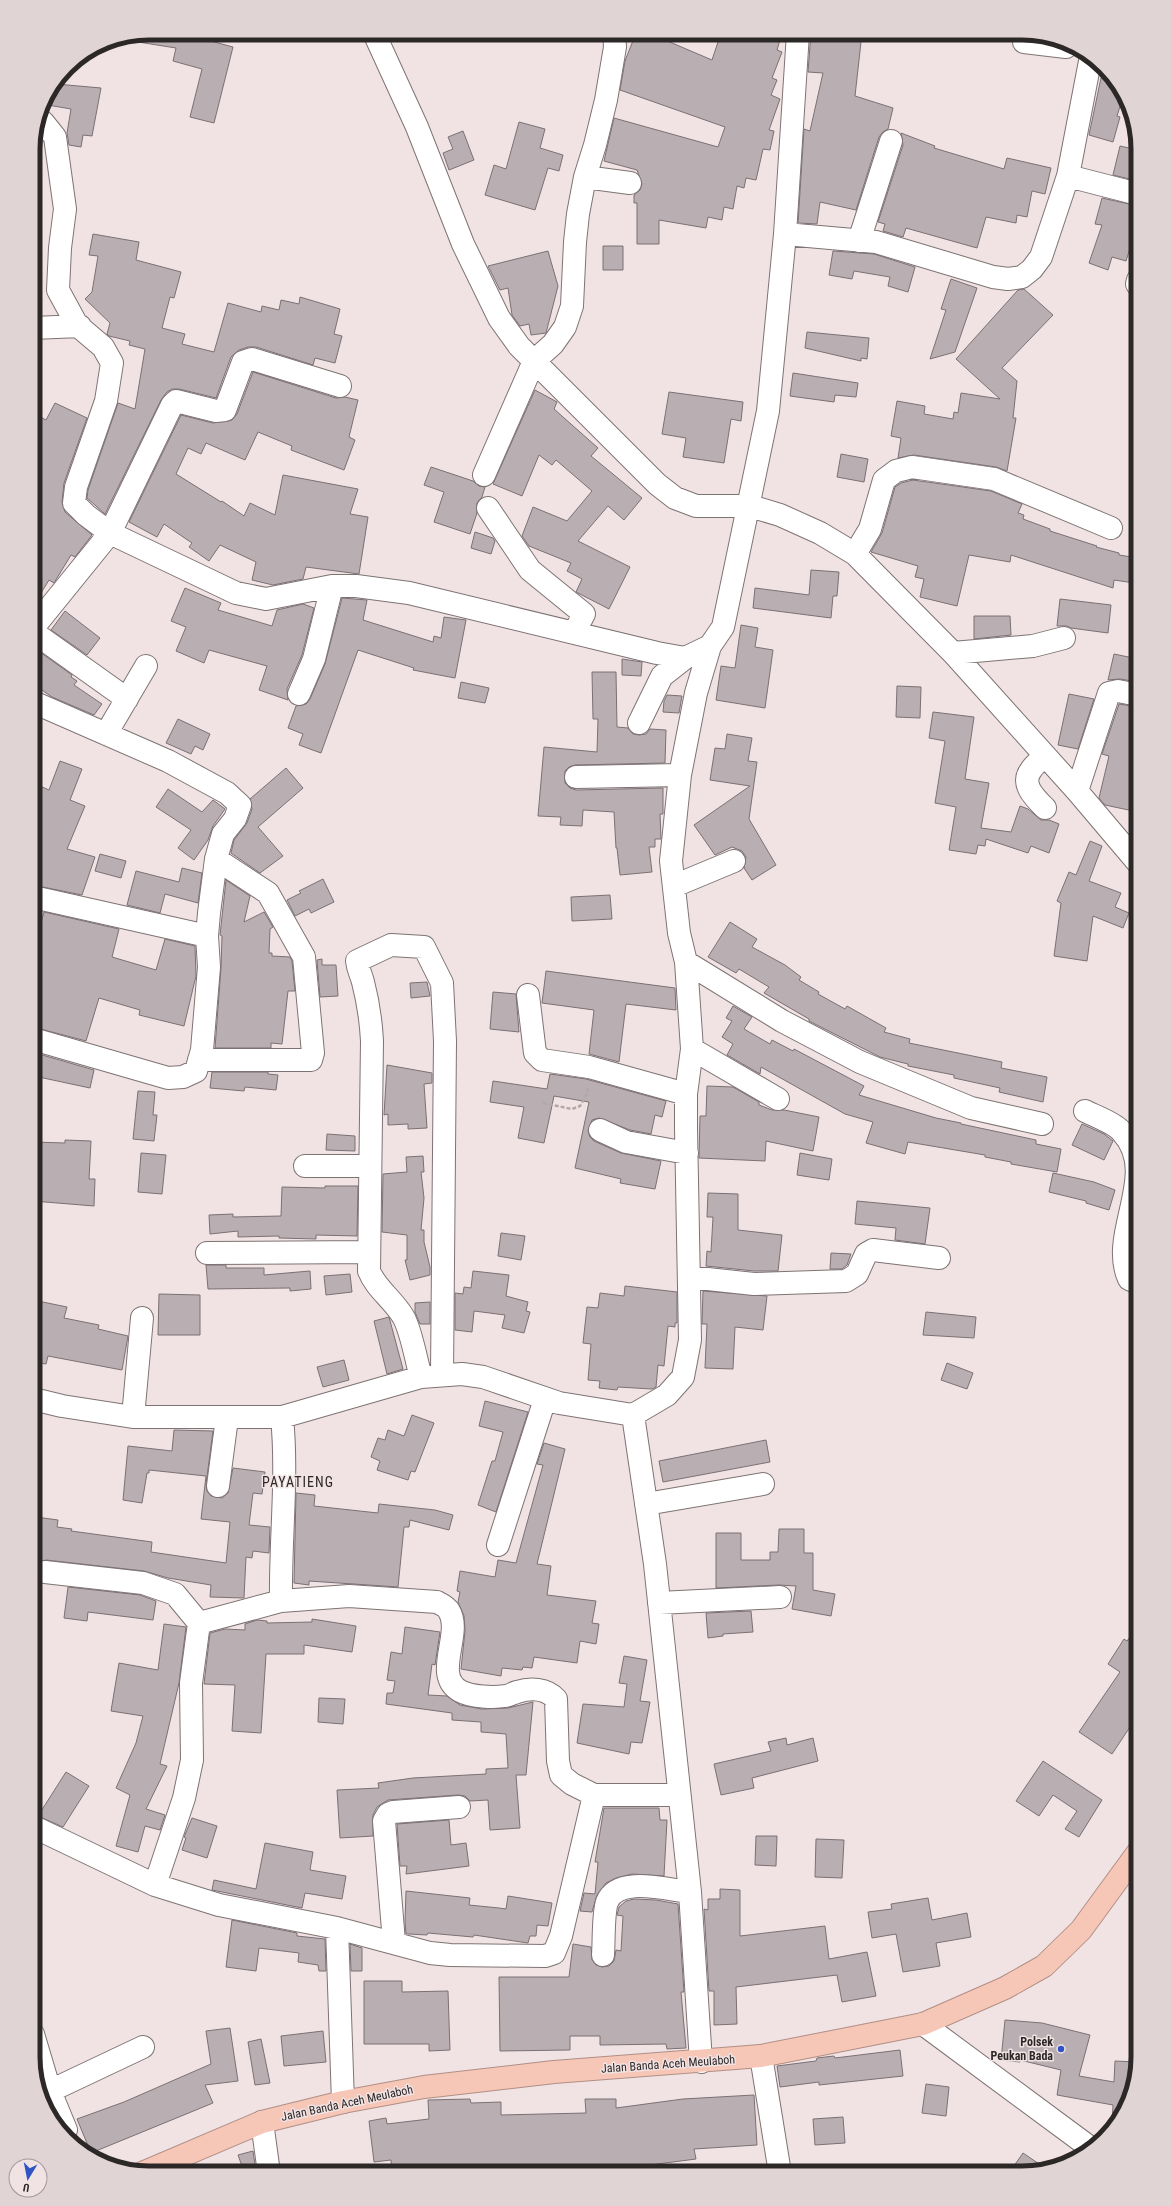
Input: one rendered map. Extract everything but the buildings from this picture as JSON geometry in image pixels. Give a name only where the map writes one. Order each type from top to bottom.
[{"type":"highway","name":"Jalan Banda Aceh Meulaboh","points":[[158,2166],[262,2122],[342,2102],[431,2086],[554,2072],[701,2062],[761,2056],[923,2024],[1005,1988],[1044,1966],[1081,1930],[1131,1862]]},
{"type":"street","points":[[377,40],[417,127],[463,244],[500,318],[519,346],[657,484],[675,498],[696,506],[747,518],[780,515],[820,533],[855,554],[953,653],[1040,760],[1077,791],[1131,855]]},
{"type":"street","points":[[484,475],[534,361],[553,344],[565,327],[572,306],[575,242],[585,177],[596,144],[606,100],[615,47],[614,40]]},
{"type":"street","points":[[40,1401],[62,1406],[133,1417],[282,1417],[432,1376],[462,1374],[483,1377],[559,1404],[633,1415],[668,1395],[683,1377],[690,1340],[686,1094],[692,1049],[686,962],[679,933],[671,861],[680,775],[696,693],[710,646],[723,626],[747,518],[768,412],[785,234],[798,40]]},
{"type":"street","points":[[1024,42],[1057,46]]},
{"type":"street","points":[[785,234],[876,242],[993,277],[1008,279],[1022,277],[1032,269],[1041,257],[1068,176],[1089,64]]},
{"type":"street","points":[[44,123],[55,137],[65,209],[60,248],[58,290],[63,303],[80,326],[103,347],[112,363],[106,402],[76,487],[74,503],[86,515],[110,533],[236,593],[266,599],[332,586],[356,586],[409,593],[657,653],[685,658]]},
{"type":"street","points":[[859,241],[891,141]]},
{"type":"street","points":[[1068,176],[1131,192]]},
{"type":"street","points":[[585,177],[630,183]]},
{"type":"street","points":[[40,328],[80,326]]},
{"type":"street","points":[[40,619],[110,533],[172,405],[176,401],[216,411],[225,410],[243,362],[252,359],[340,386]]},
{"type":"street","points":[[855,554],[870,529],[884,480],[896,471],[912,466],[994,479],[1111,528]]},
{"type":"street","points":[[488,508],[530,570],[584,614],[574,633]]},
{"type":"street","points":[[299,694],[314,659],[332,586]]},
{"type":"street","points":[[40,637],[127,699]]},
{"type":"street","points":[[953,653],[1033,646],[1064,638]]},
{"type":"street","points":[[639,723],[662,676],[685,658],[710,646]]},
{"type":"street","points":[[106,734],[146,666]]},
{"type":"street","points":[[1077,791],[1109,693],[1118,691],[1131,693]]},
{"type":"street","points":[[40,705],[168,761],[227,793],[240,805],[235,819],[224,834],[216,859],[207,936],[209,967],[202,1050],[196,1071],[183,1077],[168,1078],[40,1041]]},
{"type":"street","points":[[1040,760],[1028,775],[1028,788],[1045,808]]},
{"type":"street","points":[[576,777],[680,775]]},
{"type":"street","points":[[199,1060],[299,1061],[311,1060],[313,1053],[304,957],[268,893],[216,859]]},
{"type":"street","points":[[674,886],[734,861]]},
{"type":"street","points":[[40,904],[207,936]]},
{"type":"street","points":[[391,945],[424,947],[442,983],[445,1042],[432,1376],[404,1318],[386,1293],[373,1282],[370,1271],[371,1025],[363,981],[358,972],[357,961],[391,945]]},
{"type":"street","points":[[686,962],[782,1021],[860,1062],[972,1108],[1042,1124]]},
{"type":"street","points":[[528,995],[535,1053],[542,1060],[589,1067],[686,1094]]},
{"type":"street","points":[[692,1049],[778,1099]]},
{"type":"street","points":[[1085,1111],[1122,1131],[1131,1144]]},
{"type":"street","points":[[600,1130],[626,1142],[687,1153]]},
{"type":"street","points":[[305,1166],[370,1166]]},
{"type":"street","points":[[1131,1216],[1124,1236],[1123,1266],[1129,1279],[1131,1280]]},
{"type":"street","points":[[689,1277],[754,1284],[846,1281],[857,1274],[866,1254],[873,1250],[939,1258]]},
{"type":"street","points":[[207,1253],[369,1252]]},
{"type":"street","points":[[133,1417],[142,1318]]},
{"type":"street","points":[[498,1545],[545,1399]]},
{"type":"street","points":[[633,1415],[659,1603],[690,1892],[701,2062]]},
{"type":"street","points":[[281,1601],[281,1561],[286,1454],[282,1417]]},
{"type":"street","points":[[218,1486],[227,1418]]},
{"type":"street","points":[[646,1504],[763,1484]]},
{"type":"street","points":[[45,1572],[143,1583],[175,1594],[199,1623],[191,1683],[192,1760],[184,1798],[155,1885]]},
{"type":"street","points":[[199,1623],[281,1601],[349,1596],[438,1602],[449,1610],[453,1621],[448,1671],[451,1683],[461,1691],[478,1695],[506,1696],[531,1690],[551,1694],[556,1699],[558,1761],[561,1775],[572,1784],[594,1795],[679,1795]]},
{"type":"street","points":[[659,1603],[780,1597]]},
{"type":"street","points":[[40,1830],[155,1885],[219,1905],[336,1928],[394,1942],[430,1953],[450,1955],[545,1956],[554,1953],[561,1936],[594,1795]]},
{"type":"street","points":[[394,1942],[384,1821],[388,1814],[393,1812],[459,1807]]},
{"type":"street","points":[[603,1955],[607,1902],[616,1890],[630,1886],[690,1892]]},
{"type":"street","points":[[336,1928],[342,2102]]},
{"type":"street","points":[[923,2024],[1087,2145]]},
{"type":"street","points":[[46,2092],[143,2047]]},
{"type":"street","points":[[761,2056],[779,2166]]},
{"type":"street","points":[[48,2098],[56,2113]]},
{"type":"street","points":[[262,2122],[268,2166]]},
{"type":"path","points":[[543,1102],[572,1109],[580,1106],[587,1094],[589,1067]]},
{"type":"place","name":"Polsek Peukan Bada","points":[[1061,2049]]},
{"type":"district","name":"PAYATIENG","points":[[298,1482]]}]
